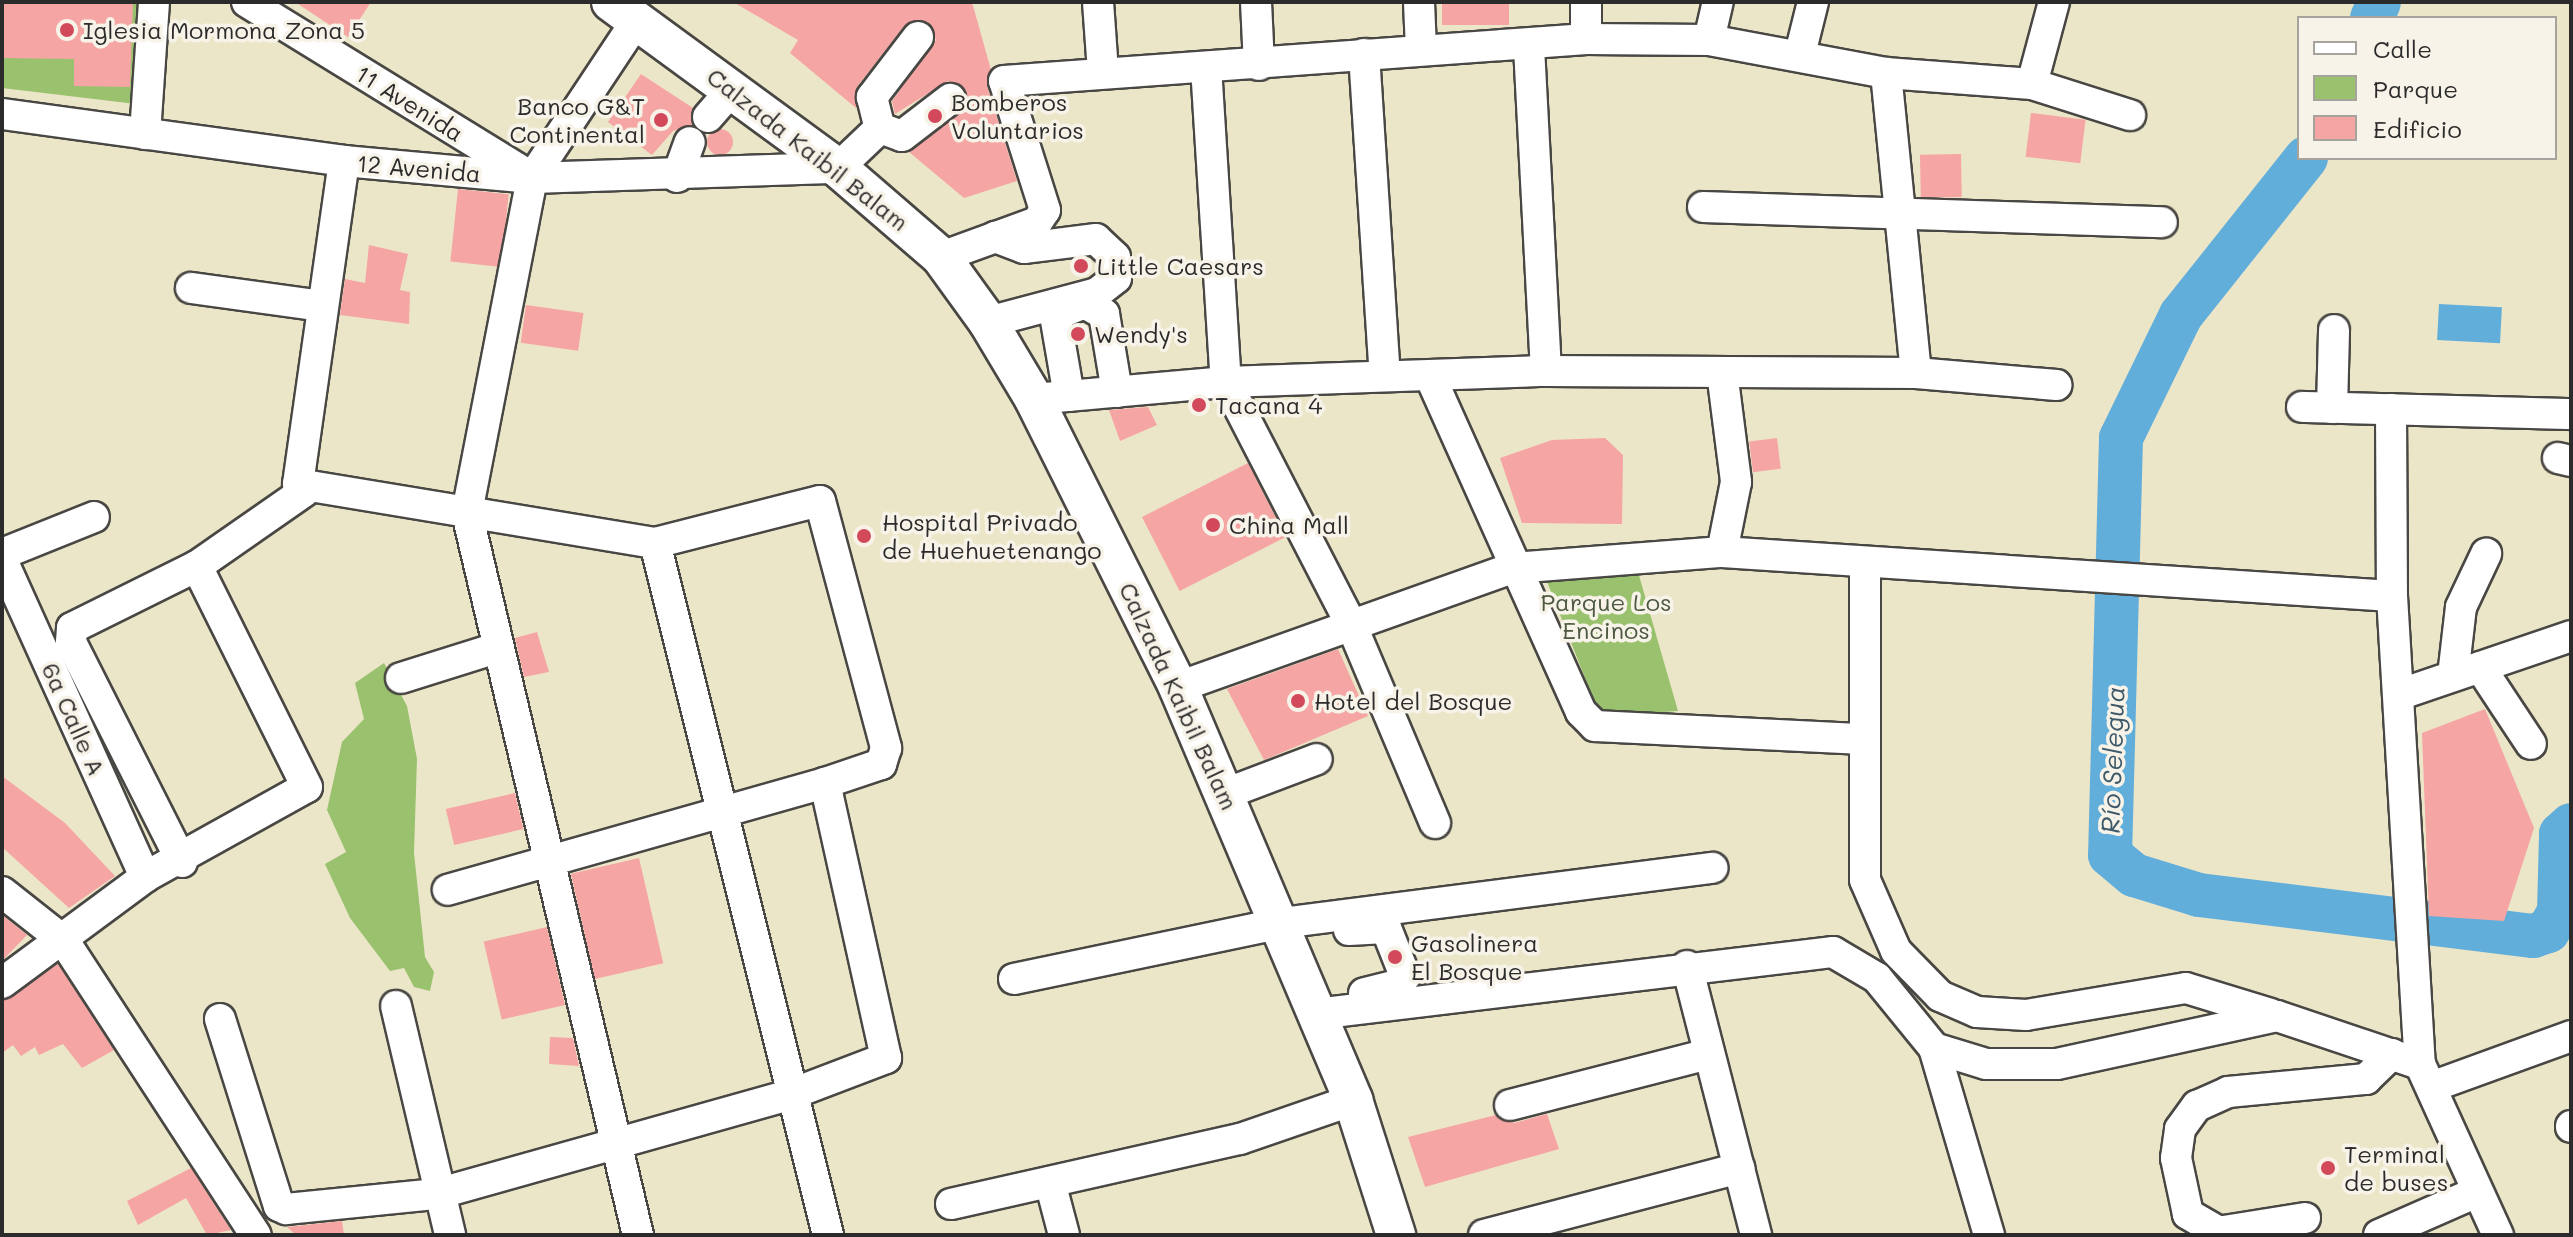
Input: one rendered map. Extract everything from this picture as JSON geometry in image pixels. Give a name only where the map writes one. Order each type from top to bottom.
[{"type":"main road","name":"Calzada Kaibil Balam","points":[[624,11],[838,168],[941,257],[988,322],[1052,398],[1285,931],[1353,1100],[1396,1235]]},
{"type":"street","points":[[145,134],[154,2]]},
{"type":"street","name":"11 Avenida","points":[[247,2],[532,178]]},
{"type":"street","points":[[1098,2],[1103,71]]},
{"type":"street","points":[[1256,2],[1259,65]]},
{"type":"street","points":[[1419,2],[1421,49]]},
{"type":"street","points":[[1586,2],[1586,39]]},
{"type":"street","points":[[1709,40],[1718,2]]},
{"type":"street","points":[[1800,54],[1813,2]]},
{"type":"street","points":[[2032,84],[2054,2]]},
{"type":"street","points":[[624,11],[532,178],[467,513],[638,1235]]},
{"type":"street","points":[[880,128],[872,97],[918,37]]},
{"type":"street","points":[[941,257],[1037,222],[1045,210],[1004,81],[1103,71],[1259,65],[1421,49],[1529,47],[1586,39],[1709,40],[1800,54],[1886,73],[2032,84],[2130,115]]},
{"type":"street","points":[[1529,47],[1546,371]]},
{"type":"street","points":[[1364,54],[1385,375]]},
{"type":"street","points":[[1206,67],[1226,382],[1351,624],[1435,823]]},
{"type":"street","points":[[1886,73],[1904,216],[1916,373]]},
{"type":"street","points":[[708,117],[733,88]]},
{"type":"street","points":[[880,128],[902,136],[950,99]]},
{"type":"street","name":"12 Avenida","points":[[2,114],[344,161],[532,178],[677,177],[838,168]]},
{"type":"street","points":[[838,168],[880,128]]},
{"type":"street","points":[[677,177],[690,142]]},
{"type":"street","points":[[344,161],[298,484],[305,491],[655,543],[823,503],[886,752],[881,764],[825,783],[448,890]]},
{"type":"street","points":[[1703,207],[1904,216],[2162,222]]},
{"type":"street","points":[[988,322],[1097,293],[1116,278],[1115,257],[1096,239],[1033,248],[995,237]]},
{"type":"street","points":[[191,288],[323,306]]},
{"type":"street","points":[[1117,392],[1104,314],[1084,303],[1055,315],[1052,398],[1226,382],[1546,371],[1916,373],[2056,385]]},
{"type":"street","points":[[2334,330],[2317,408],[2571,414]]},
{"type":"street","points":[[1722,372],[1736,482],[1722,552]]},
{"type":"street","points":[[1430,376],[1513,568],[1581,712],[1595,726],[1864,739]]},
{"type":"street","points":[[2391,409],[2392,596],[2414,904],[2414,1068],[2498,1235]]},
{"type":"street","points":[[182,862],[71,642],[72,628],[109,604],[197,566],[305,491]]},
{"type":"street","points":[[2,557],[94,517]]},
{"type":"street","points":[[655,543],[718,812],[789,1095],[828,1235]]},
{"type":"street","points":[[1178,687],[1513,568],[1722,552],[2145,583],[2392,596]]},
{"type":"street","points":[[2486,554],[2461,607],[2467,672],[2531,744]]},
{"type":"street","name":"6a Calle A","points":[[2,557],[145,877]]},
{"type":"street","points":[[1865,563],[1865,880],[1896,951],[1940,996],[1977,1012],[2026,1015],[2186,988],[2277,1016],[2414,1068]]},
{"type":"street","points":[[2,983],[64,941],[145,877],[182,862],[307,787],[197,566]]},
{"type":"street","points":[[2401,694],[2571,636]]},
{"type":"street","points":[[401,678],[497,648]]},
{"type":"street","points":[[1225,794],[1317,759]]},
{"type":"street","points":[[220,1019],[281,1208],[437,1194],[618,1146],[789,1095],[889,1052],[825,783]]},
{"type":"street","points":[[1014,979],[1285,931],[1712,868]]},
{"type":"street","points":[[2,892],[64,941],[256,1235]]},
{"type":"street","points":[[1313,1006],[1379,991],[1405,976],[1386,928],[1350,922]]},
{"type":"street","points":[[1313,1006],[1833,952],[1877,978],[1934,1048],[1989,1235]]},
{"type":"street","points":[[1687,966],[1756,1235]]},
{"type":"street","points":[[396,1006],[437,1194],[450,1235]]},
{"type":"street","points":[[1934,1048],[1986,1064],[2057,1064],[2277,1016]]},
{"type":"street","points":[[2305,1218],[2219,1232],[2188,1214],[2177,1173],[2180,1129],[2197,1106],[2228,1092],[2366,1079],[2571,1036]]},
{"type":"street","points":[[1510,1105],[1709,1054]]},
{"type":"street","points":[[951,1204],[1240,1139],[1353,1100]]},
{"type":"street","points":[[1484,1235],[1739,1168]]},
{"type":"street","points":[[1050,1182],[1064,1235]]},
{"type":"street","points":[[2379,1235],[2477,1192]]},
{"type":"green space","name":"Iglesia Mormona Zona 5","points":[[2,2],[145,2],[144,105],[2,88]]},
{"type":"green space","name":"Parque Los Encinos","points":[[1636,565],[1678,711],[1600,716],[1546,579]]},
{"type":"green space","points":[[384,663],[407,706],[417,759],[414,853],[425,957],[434,972],[430,991],[414,987],[404,968],[390,971],[350,918],[325,864],[346,852],[327,810],[342,742],[364,719],[355,683]]},
{"type":"water","points":[[2439,304],[2502,307],[2500,343],[2437,340]]},
{"type":"building","name":"Iglesia Mormona Zona 5","points":[[2,2],[133,2],[130,87],[74,86],[74,59],[2,58]]},
{"type":"building","points":[[295,2],[371,2],[348,37]]},
{"type":"building","name":"Bomberos Voluntarios","points":[[733,2],[972,2],[991,70],[987,86],[1017,181],[964,198],[909,152],[967,105],[965,89],[948,81],[895,114],[892,101],[936,40],[928,22],[904,26],[857,87],[856,108],[790,53],[798,40]]},
{"type":"building","points":[[1442,2],[1509,2],[1509,25],[1442,25]]},
{"type":"building","name":"Banco G&T Continental","points":[[641,74],[693,108],[692,125],[673,131],[652,155],[608,122]]},
{"type":"building","points":[[2031,113],[2086,120],[2080,163],[2026,157]]},
{"type":"building","points":[[720,129],[729,133],[733,142],[729,151],[720,155],[711,151],[707,142],[711,133]]},
{"type":"building","points":[[1961,154],[1962,197],[1921,198],[1920,155]]},
{"type":"building","points":[[458,189],[509,194],[501,267],[450,262]]},
{"type":"building","points":[[369,245],[408,254],[400,290],[410,292],[409,324],[340,315],[345,279],[365,283]]},
{"type":"building","points":[[526,305],[583,313],[578,351],[521,343]]},
{"type":"building","points":[[1148,407],[1157,425],[1120,441],[1109,410]]},
{"type":"building","points":[[1605,438],[1623,455],[1622,524],[1522,523],[1500,458],[1552,440]]},
{"type":"building","points":[[1777,438],[1781,469],[1753,472],[1749,441]]},
{"type":"building","name":"China Mall","points":[[1248,463],[1286,537],[1180,591],[1142,517]]},
{"type":"building","points":[[537,632],[549,672],[524,677],[515,638]]},
{"type":"building","name":"Hotel del Bosque","points":[[1338,649],[1368,716],[1264,760],[1227,689]]},
{"type":"building","points":[[2485,709],[2534,828],[2504,921],[2429,916],[2422,733]]},
{"type":"building","points":[[2,776],[65,823],[115,876],[69,908],[2,847]]},
{"type":"building","points":[[515,793],[523,829],[454,845],[446,809]]},
{"type":"building","points":[[639,858],[663,963],[595,979],[571,874]]},
{"type":"building","points":[[2,915],[27,935],[2,961]]},
{"type":"building","points":[[547,927],[565,1005],[502,1020],[484,942]]},
{"type":"building","points":[[58,964],[114,1050],[82,1068],[63,1044],[39,1055],[35,1047],[21,1056],[13,1045],[2,1053],[2,1001]]},
{"type":"building","points":[[550,1037],[573,1038],[579,1066],[549,1064]]},
{"type":"building","points":[[1547,1114],[1559,1149],[1425,1187],[1408,1137],[1496,1115],[1514,1123]]},
{"type":"building","points":[[191,1168],[231,1230],[207,1235],[186,1198],[138,1225],[127,1201]]},
{"type":"building","points":[[342,1221],[344,1235],[296,1235],[287,1227]]},
{"type":"waterway","name":"Río Selegua","points":[[2373,16],[2379,2]]},
{"type":"waterway","name":"Río Selegua","points":[[2304,160],[2181,315],[2121,438],[2110,855],[2134,875],[2199,895],[2533,936],[2548,931],[2559,912],[2561,834],[2571,825]]},
{"type":"place","name":"Iglesia Mormona Zona 5","points":[[67,30]]},
{"type":"place","name":"Bomberos Voluntarios","points":[[935,116]]},
{"type":"place","name":"Banco G&T Continental","points":[[661,120]]},
{"type":"place","name":"Little Caesars","points":[[1081,266]]},
{"type":"place","name":"Wendy's","points":[[1078,334]]},
{"type":"place","name":"Tacana 4","points":[[1199,405]]},
{"type":"place","name":"China Mall","points":[[1213,525]]},
{"type":"place","name":"Hospital Privado de Huehuetenango","points":[[864,536]]},
{"type":"place","name":"Hotel del Bosque","points":[[1298,701]]},
{"type":"place","name":"Gasolinera El Bosque","points":[[1395,957]]},
{"type":"place","name":"Terminal de buses","points":[[2328,1168]]}]
